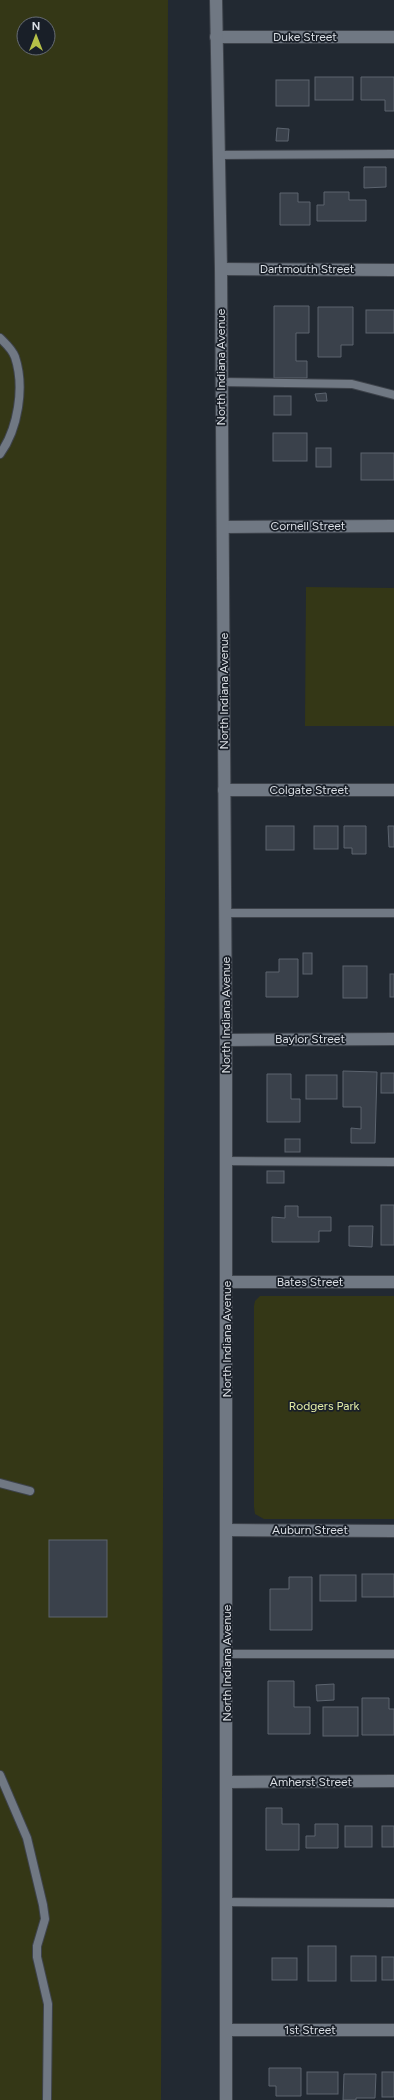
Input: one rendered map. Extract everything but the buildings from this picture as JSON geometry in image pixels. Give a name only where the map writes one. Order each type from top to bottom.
[{"type":"main road","name":"North Indiana Avenue","points":[[216,0],[221,268],[226,1040],[226,2100]]},
{"type":"main road","name":"Duke Street","points":[[216,36],[394,37]]},
{"type":"main road","name":"Dartmouth Street","points":[[221,268],[394,270]]},
{"type":"main road","name":"Cornell Street","points":[[223,526],[394,526]]},
{"type":"main road","name":"Colgate Street","points":[[224,790],[394,790]]},
{"type":"main road","name":"Baylor Street","points":[[226,1040],[394,1039]]},
{"type":"main road","name":"Bates Street","points":[[227,1282],[394,1282]]},
{"type":"main road","name":"Auburn Street","points":[[227,1530],[394,1531]]},
{"type":"main road","name":"Amherst Street","points":[[227,1782],[394,1782]]},
{"type":"main road","name":"1st Street","points":[[227,2030],[394,2030]]},
{"type":"lane","points":[[218,155],[394,154]]},
{"type":"lane","points":[[0,338],[10,348],[18,369],[19,404],[13,431],[8,444],[0,454]]},
{"type":"lane","points":[[222,382],[352,384],[394,395]]},
{"type":"lane","points":[[225,913],[394,914]]},
{"type":"lane","points":[[226,1162],[394,1162]]},
{"type":"lane","points":[[0,1483],[30,1491]]},
{"type":"lane","points":[[227,1654],[394,1654]]},
{"type":"lane","points":[[0,1775],[27,1838],[43,1905],[45,1919],[37,1946],[37,1958],[48,2004],[47,2100]]},
{"type":"lane","points":[[227,1902],[394,1903]]},
{"type":"green space","points":[[0,0],[168,0],[161,2100],[0,2100]]},
{"type":"green space","points":[[306,587],[394,588],[394,726],[305,726]]},
{"type":"green space","name":"Rodgers Park","points":[[260,1296],[394,1296],[394,1519],[264,1519],[255,1514],[254,1306],[255,1301]]}]
